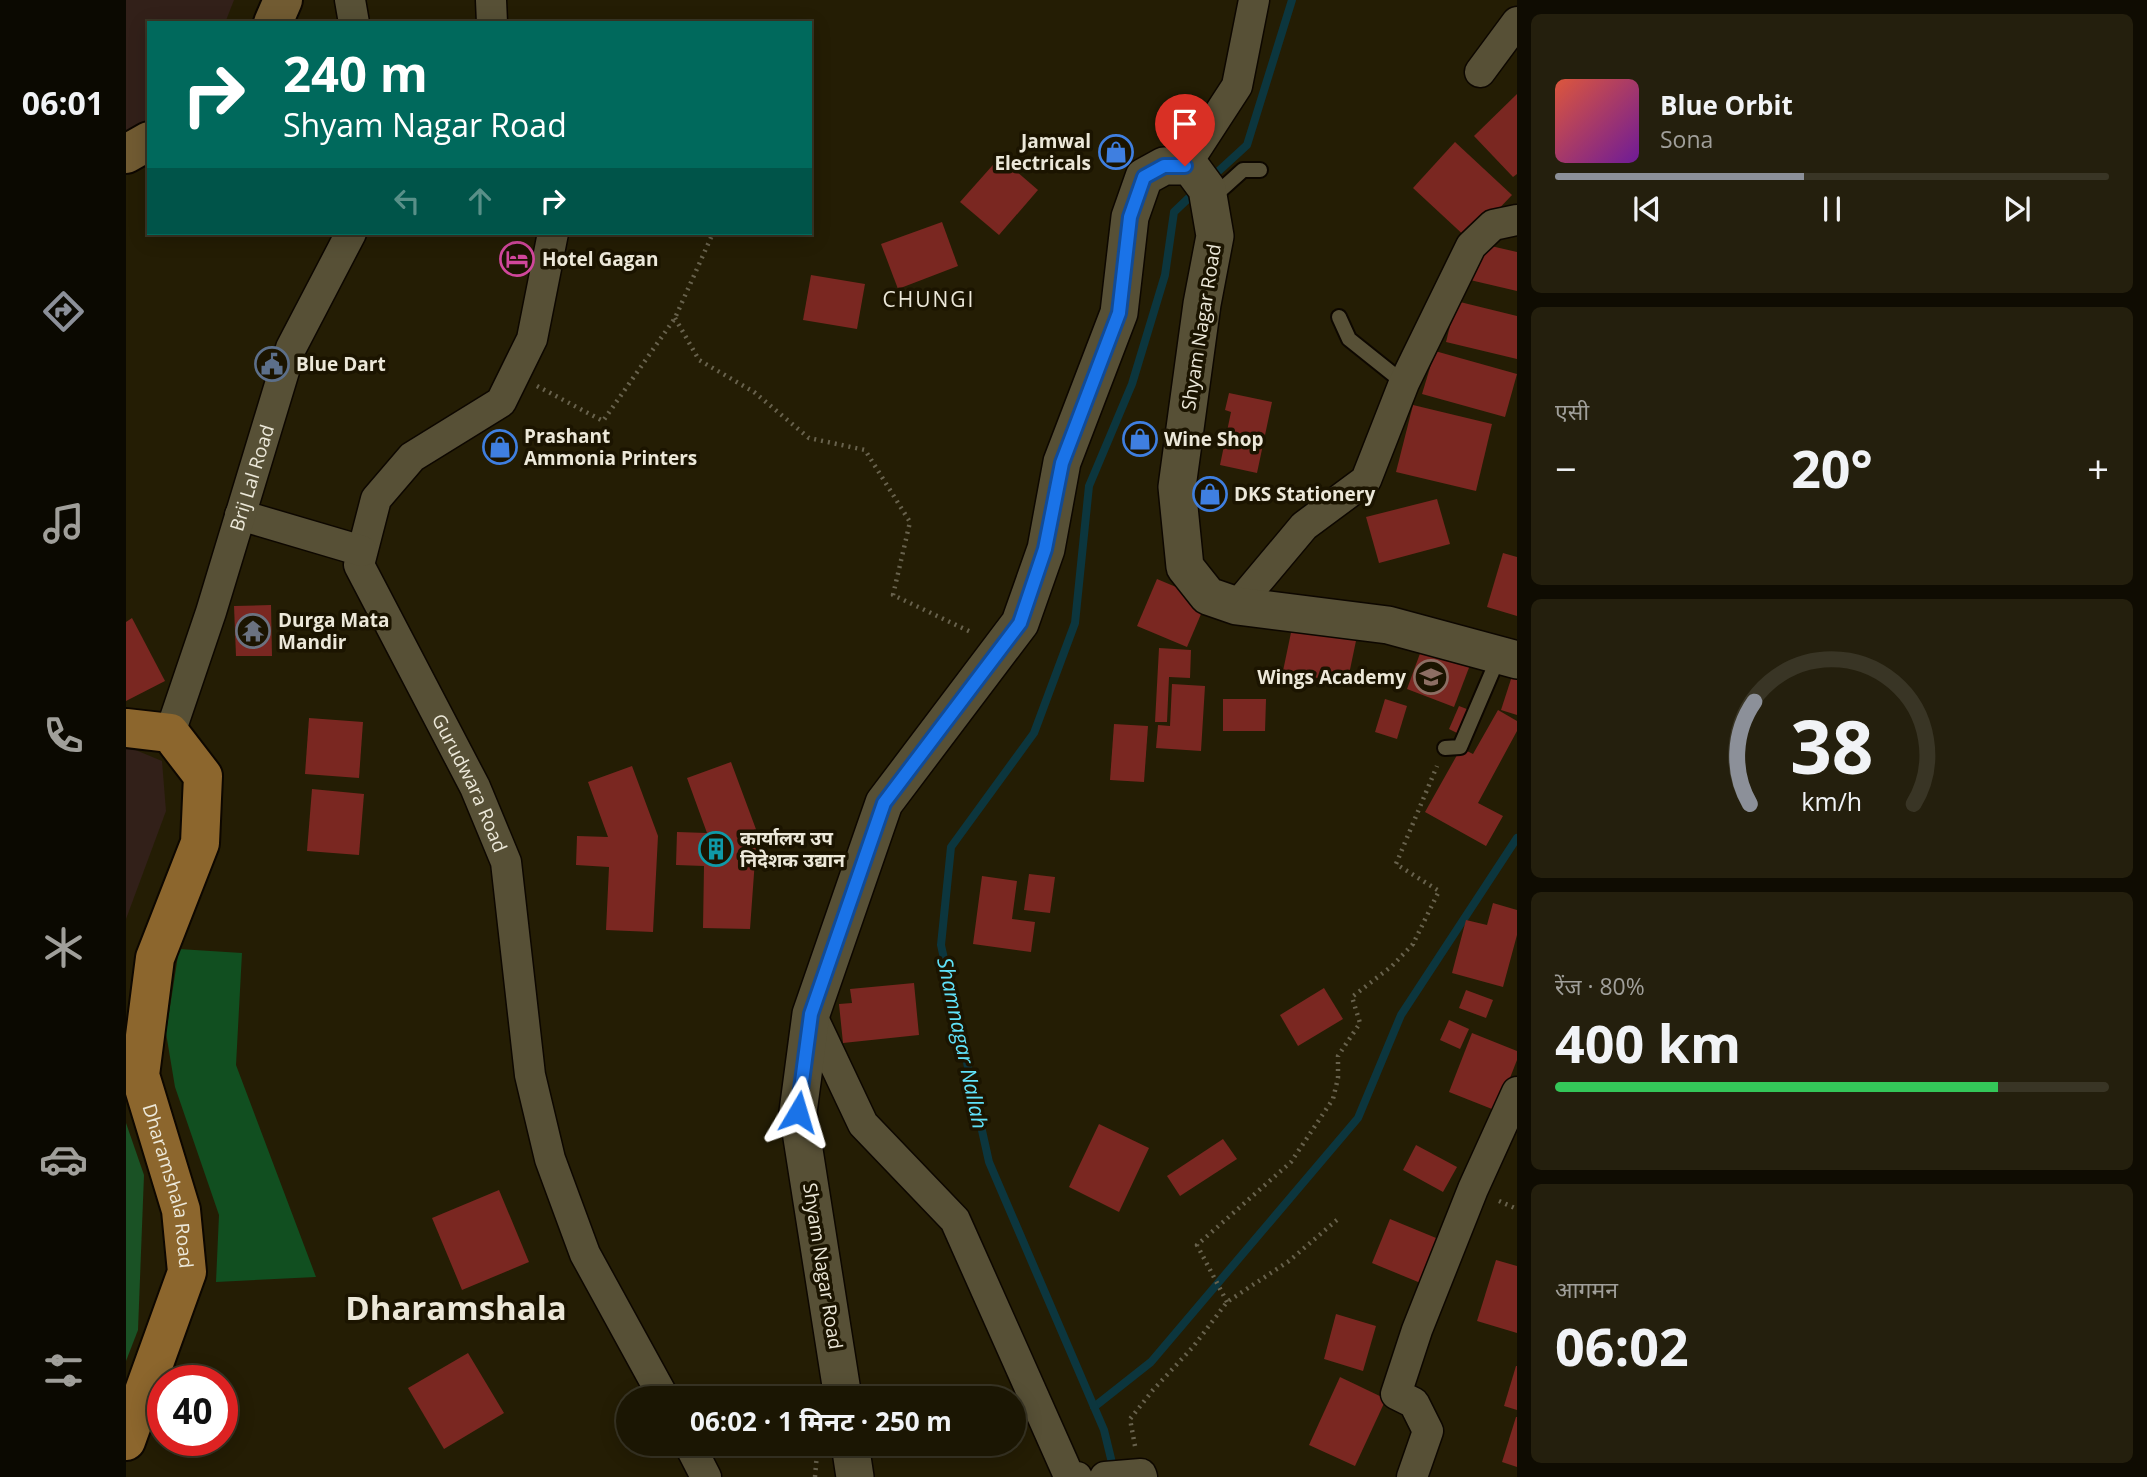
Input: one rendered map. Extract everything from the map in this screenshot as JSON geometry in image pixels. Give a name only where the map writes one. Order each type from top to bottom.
[{"type":"main road","points":[[274,21],[283,0]]},
{"type":"main road","points":[[126,154],[147,142]]},
{"type":"main road","points":[[126,727],[170,733]]},
{"type":"main road","name":"Dharamshala Road","points":[[126,1441],[187,1272],[181,1210],[140,1075],[155,958],[200,843],[204,776],[170,733]]},
{"type":"street","points":[[350,0],[354,21]]},
{"type":"street","points":[[491,0],[492,21]]},
{"type":"street","points":[[1199,181],[1237,86],[1254,0]]},
{"type":"street","points":[[1479,72],[1517,22]]},
{"type":"street","name":"Shyam Nagar Road","points":[[842,1386],[798,1112],[811,1014],[884,803],[1020,623],[1045,549],[1062,463],[1119,313],[1130,217],[1144,177],[1164,166],[1199,181],[1215,236],[1202,304],[1177,487],[1185,567],[1208,596],[1237,606],[1388,625],[1508,657]]},
{"type":"street","points":[[1237,606],[1304,526],[1366,480],[1404,383],[1471,246],[1493,225],[1517,220]]},
{"type":"street","name":"Brij Lal Road","points":[[170,733],[291,348],[350,235]]},
{"type":"street","name":"Gurudwara Road","points":[[553,235],[532,339],[501,402],[412,457],[376,499],[359,565],[475,787],[506,862],[530,1075],[550,1159],[585,1254],[657,1386]]},
{"type":"street","points":[[240,514],[362,551]]},
{"type":"street","points":[[811,1014],[863,1124],[955,1220],[1068,1477],[1077,1477]]},
{"type":"street","points":[[1412,1477],[1429,1431],[1414,1403],[1396,1394],[1417,1330],[1517,1092]]},
{"type":"street","points":[[695,1456],[706,1477]]},
{"type":"street","points":[[852,1456],[855,1477]]},
{"type":"street","points":[[1105,1477],[1142,1475]]},
{"type":"lane","points":[[1199,181],[1244,170],[1260,170]]},
{"type":"lane","points":[[1339,317],[1349,339],[1404,383]]},
{"type":"lane","points":[[1445,748],[1460,747],[1508,657]]},
{"type":"path","points":[[515,374],[603,421],[675,318],[712,235]]},
{"type":"path","points":[[675,318],[698,360],[754,392],[809,438],[864,450],[910,522],[893,595],[974,634],[994,657]]},
{"type":"path","points":[[1227,1301],[1196,1245],[1291,1162],[1334,1099],[1338,1056],[1360,1023],[1352,997],[1392,966],[1413,944],[1439,891],[1396,864],[1445,748]]},
{"type":"path","points":[[1142,1475],[1130,1419],[1193,1347],[1227,1301],[1289,1261],[1339,1219]]},
{"type":"path","points":[[815,1477],[817,1456]]},
{"type":"shaded area","points":[[126,0],[234,0],[226,21],[147,21],[147,121],[126,134]]},
{"type":"shaded area","points":[[126,746],[162,761],[166,811],[126,919]]},
{"type":"green space","points":[[179,949],[242,953],[236,1065],[316,1277],[216,1282],[219,1215],[175,1087],[166,1033]]},
{"type":"green space","points":[[126,1123],[144,1175],[138,1330],[126,1361]]},
{"type":"building","points":[[1517,94],[1517,174],[1513,177],[1474,136]]},
{"type":"building","points":[[1455,142],[1512,195],[1469,240],[1413,188]]},
{"type":"building","points":[[1000,157],[1038,190],[999,235],[960,202]]},
{"type":"building","points":[[942,222],[958,266],[898,289],[881,244]]},
{"type":"building","points":[[1478,243],[1517,252],[1517,291],[1470,280]]},
{"type":"building","points":[[811,275],[865,284],[857,329],[803,320]]},
{"type":"building","points":[[1456,301],[1517,316],[1517,359],[1446,342]]},
{"type":"building","points":[[1435,351],[1517,374],[1505,417],[1422,394]]},
{"type":"building","points":[[1229,393],[1272,402],[1257,473],[1220,465],[1231,412],[1225,410]]},
{"type":"building","points":[[1413,405],[1492,424],[1476,491],[1396,472]]},
{"type":"building","points":[[1437,499],[1450,544],[1379,563],[1366,517]]},
{"type":"building","points":[[1503,553],[1517,557],[1517,616],[1487,607]]},
{"type":"building","points":[[1157,579],[1207,600],[1187,647],[1137,626]]},
{"type":"building","name":"Durga Mata Mandir","points":[[271,605],[272,656],[236,656],[234,606]]},
{"type":"building","points":[[132,618],[165,681],[126,701],[126,622]]},
{"type":"building","points":[[1293,623],[1357,636],[1347,684],[1283,671]]},
{"type":"building","points":[[1159,648],[1191,650],[1190,678],[1169,677],[1167,722],[1155,722]]},
{"type":"building","points":[[1422,648],[1470,665],[1454,707],[1407,689]]},
{"type":"building","points":[[1512,676],[1517,677],[1517,715],[1501,710]]},
{"type":"building","points":[[1172,684],[1205,686],[1201,751],[1156,748],[1158,725],[1170,726]]},
{"type":"building","points":[[1223,699],[1266,699],[1265,731],[1223,731]]},
{"type":"building","points":[[1385,699],[1407,706],[1397,739],[1375,732]]},
{"type":"building","points":[[1459,706],[1472,711],[1461,735],[1449,729]]},
{"type":"building","points":[[1498,710],[1517,721],[1517,731],[1478,803],[1503,816],[1486,846],[1425,812],[1461,748],[1473,754]]},
{"type":"building","points":[[309,718],[363,722],[359,778],[305,774]]},
{"type":"building","points":[[1114,724],[1148,726],[1144,782],[1110,780]]},
{"type":"building","name":"कार्यालय उप निदेशक उद्यान","points":[[731,762],[757,832],[750,929],[703,928],[704,866],[676,865],[677,832],[707,833],[687,778]]},
{"type":"building","points":[[632,766],[658,836],[653,932],[606,930],[609,867],[576,865],[577,836],[608,837],[588,782]]},
{"type":"building","points":[[312,789],[364,794],[359,855],[307,851]]},
{"type":"building","points":[[1029,874],[1055,877],[1050,913],[1024,910]]},
{"type":"building","points":[[982,876],[1017,881],[1012,919],[1035,922],[1031,952],[973,944]]},
{"type":"building","points":[[1493,903],[1517,910],[1517,935],[1503,987],[1452,973],[1466,920],[1487,925]]},
{"type":"building","points":[[914,983],[919,1035],[843,1043],[839,1004],[852,1003],[850,989]]},
{"type":"building","points":[[1324,988],[1343,1019],[1298,1046],[1280,1015]]},
{"type":"building","points":[[1466,990],[1493,1000],[1486,1018],[1459,1008]]},
{"type":"building","points":[[1449,1020],[1469,1029],[1460,1049],[1440,1040]]},
{"type":"building","points":[[1472,1033],[1517,1051],[1517,1060],[1497,1111],[1449,1092]]},
{"type":"building","points":[[1099,1124],[1149,1148],[1119,1212],[1069,1187]]},
{"type":"building","points":[[1223,1139],[1237,1159],[1180,1196],[1167,1176]]},
{"type":"building","points":[[1416,1145],[1457,1167],[1443,1192],[1403,1170]]},
{"type":"building","points":[[499,1190],[529,1262],[462,1290],[432,1218]]},
{"type":"building","points":[[1390,1219],[1441,1240],[1423,1284],[1372,1263]]},
{"type":"building","points":[[1496,1260],[1517,1266],[1517,1333],[1477,1321]]},
{"type":"building","points":[[1336,1314],[1376,1326],[1363,1371],[1324,1359]]},
{"type":"building","points":[[468,1353],[504,1413],[444,1449],[408,1388]]},
{"type":"building","points":[[1517,1366],[1517,1410],[1504,1406]]},
{"type":"building","points":[[1340,1377],[1386,1399],[1355,1466],[1309,1445]]},
{"type":"building","points":[[1517,1417],[1517,1467],[1502,1462]]},
{"type":"waterway","name":"Shamnagar Nallah","points":[[1211,178],[1247,145],[1292,0]]},
{"type":"waterway","name":"Shamnagar Nallah","points":[[1114,1471],[1104,1430],[989,1162],[941,945],[951,847],[1034,733],[1075,623],[1089,486],[1132,384],[1165,275],[1174,212],[1196,191]]},
{"type":"waterway","points":[[1094,1407],[1151,1362],[1358,1118],[1401,1015],[1517,838]]},
{"type":"place","name":"Jamwal Electricals","points":[[1116,152]]},
{"type":"place","name":"Hotel Gagan","points":[[517,259]]},
{"type":"place","name":"Blue Dart","points":[[272,364]]},
{"type":"place","name":"Wine Shop","points":[[1140,439]]},
{"type":"place","name":"Prashant Ammonia Printers","points":[[500,447]]},
{"type":"place","name":"DKS Stationery","points":[[1210,494]]},
{"type":"place","name":"Durga Mata Mandir","points":[[253,631]]},
{"type":"place","name":"Wings Academy","points":[[1431,677]]},
{"type":"place","name":"कार्यालय उप निदेशक उद्यान","points":[[716,849]]},
{"type":"district","name":"CHUNGI","points":[[929,299]]},
{"type":"district","name":"Dharamshala","points":[[456,1307]]},
{"type":"route","points":[[798,1112],[811,1014],[884,803],[1020,623],[1045,549],[1062,463],[1119,313],[1130,217],[1144,177],[1164,166],[1185,166]]}]
